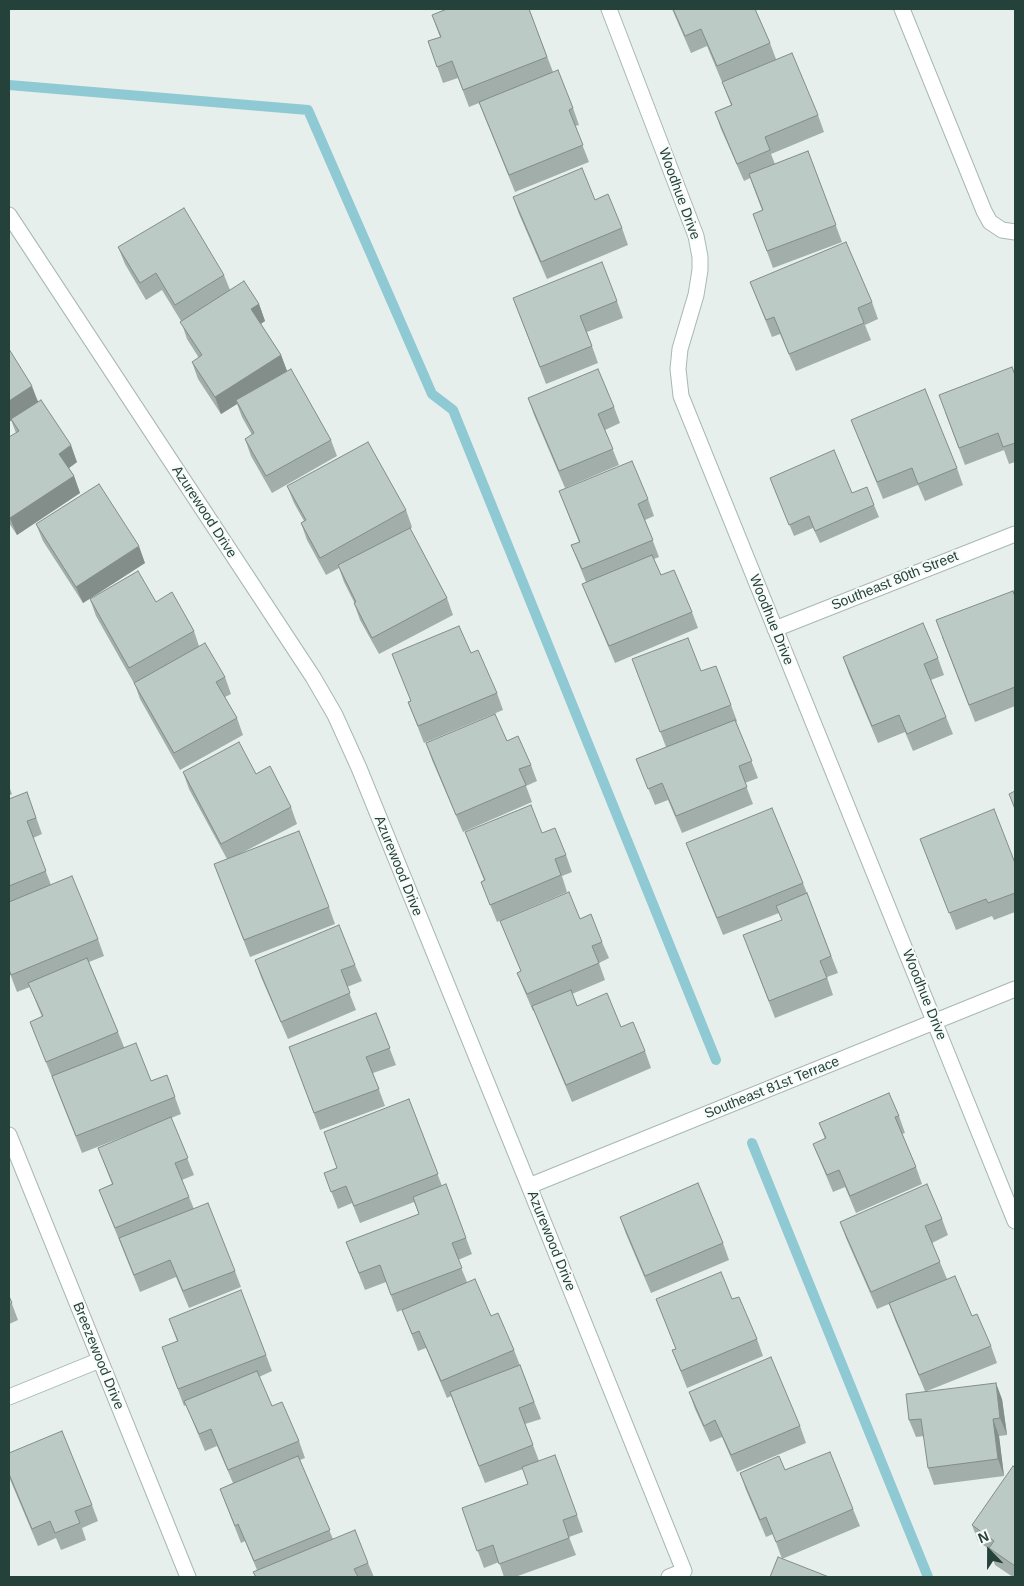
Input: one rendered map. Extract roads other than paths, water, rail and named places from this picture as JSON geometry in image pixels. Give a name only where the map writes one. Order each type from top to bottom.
[{"type":"street","name":"Woodhue Drive","points":[[609,9],[696,236],[700,257],[696,295],[680,349],[678,370],[681,396],[1015,1221]]},
{"type":"street","points":[[902,9],[984,212],[990,222],[1002,230],[1015,232]]},
{"type":"street","name":"Azurewood Drive","points":[[9,215],[313,677],[335,715],[359,768],[684,1571],[669,1577]]},
{"type":"street","name":"Southeast 80th Street","points":[[775,629],[1015,534]]},
{"type":"street","name":"Southeast 81st Terrace","points":[[529,1186],[1015,989]]},
{"type":"street","name":"Breezewood Drive","points":[[9,1135],[188,1577]]},
{"type":"street","points":[[9,1397],[100,1360]]},
{"type":"waterway","points":[[9,85],[308,110],[432,394],[453,410],[716,1060]]},
{"type":"waterway","points":[[752,1143],[928,1577]]}]
